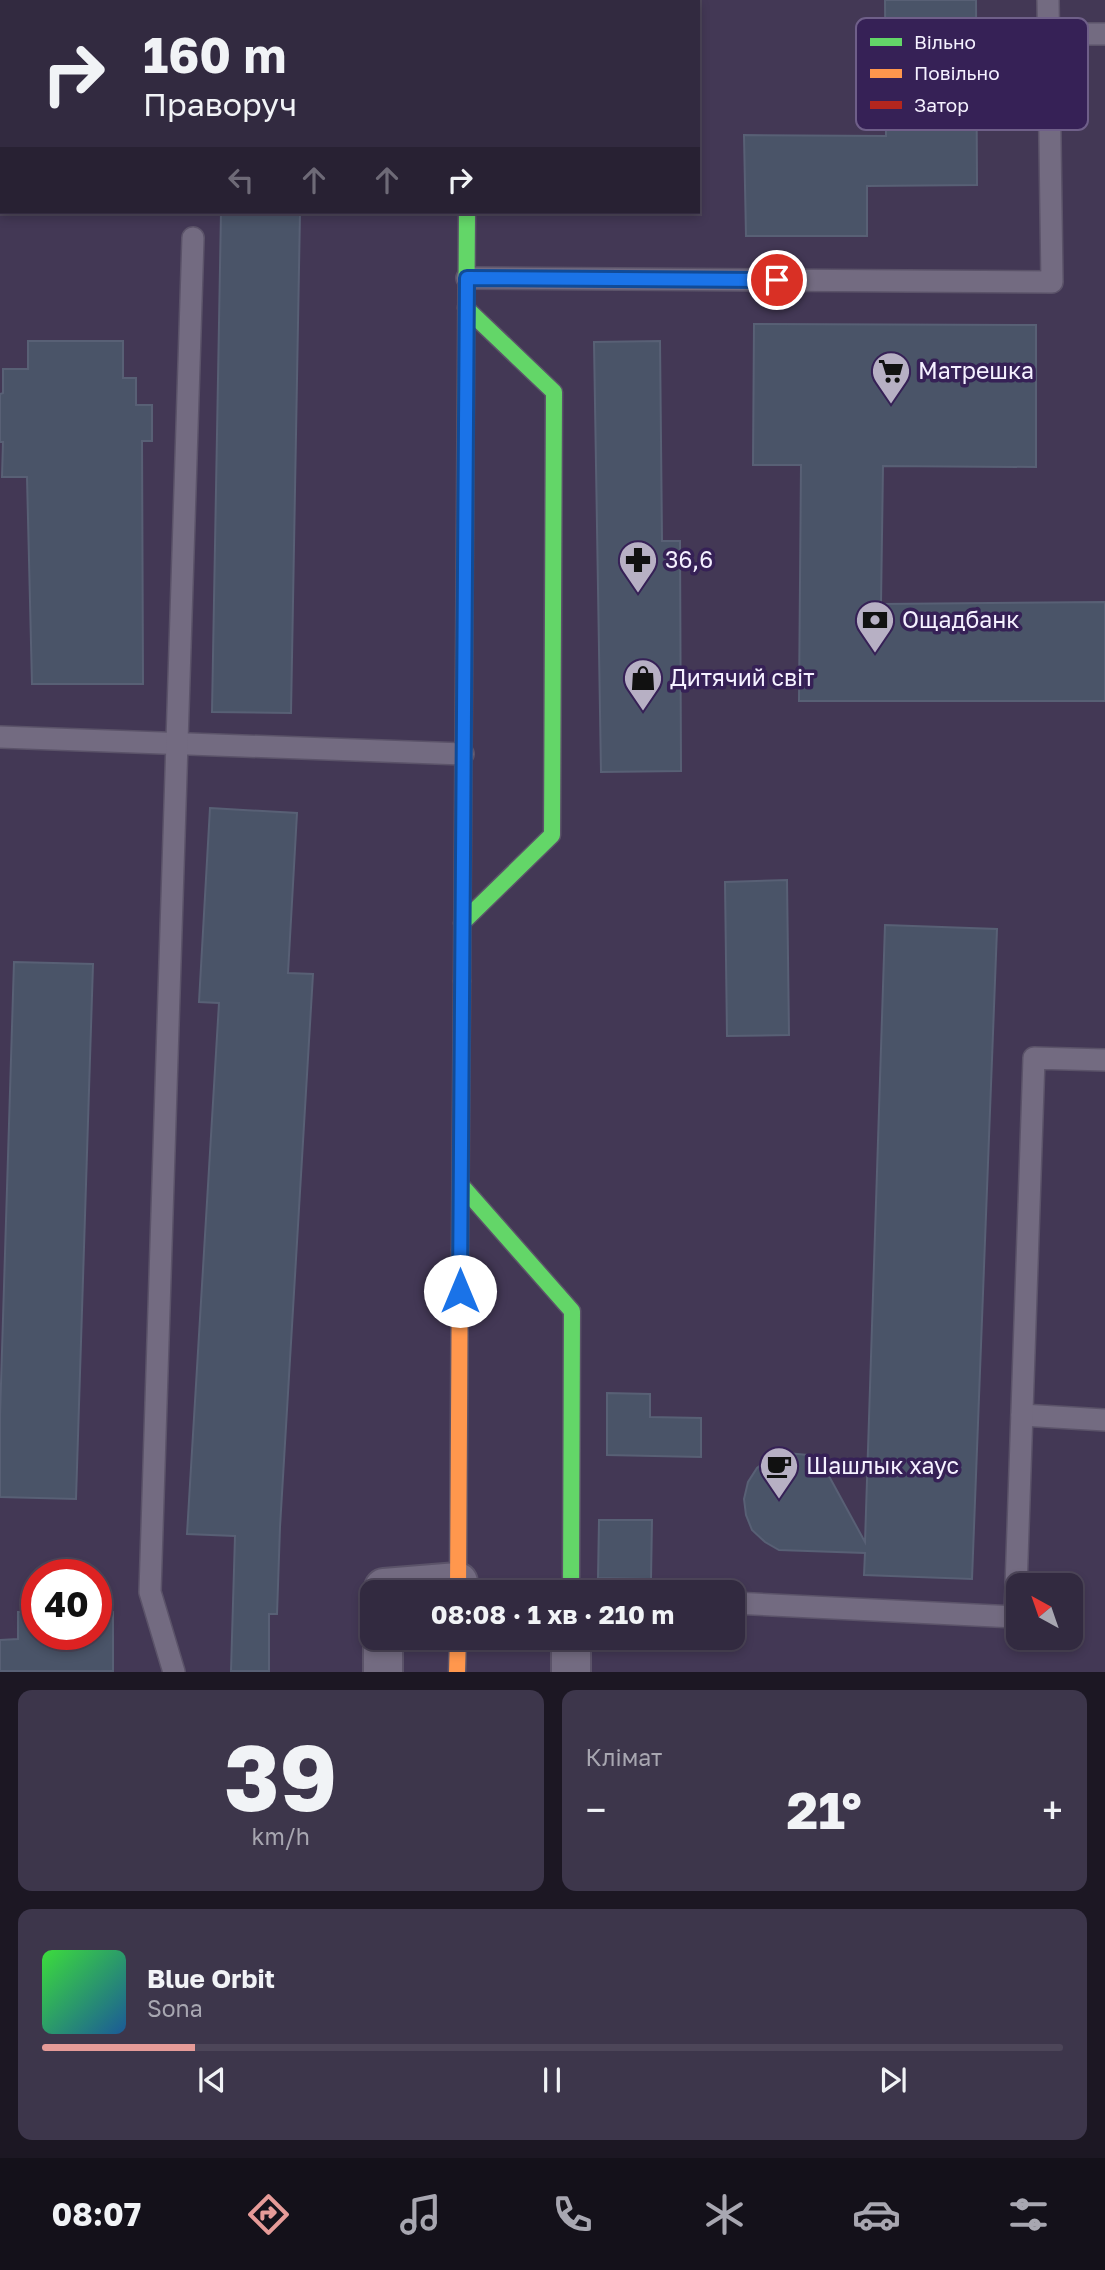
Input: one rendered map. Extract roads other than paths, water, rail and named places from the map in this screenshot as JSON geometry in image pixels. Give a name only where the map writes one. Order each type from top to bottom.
[{"type":"street","points":[[458,1580],[467,214]]},
{"type":"street","points":[[462,923],[552,835],[554,393],[466,308]]},
{"type":"street","points":[[461,1185],[572,1311],[571,1580]]},
{"type":"street","points":[[383,1650],[383,1671]]},
{"type":"street","points":[[457,1671],[458,1650]]},
{"type":"street","points":[[571,1650],[571,1671]]},
{"type":"lane","points":[[1048,0],[1049,18]]},
{"type":"lane","points":[[467,278],[1052,282],[1050,130]]},
{"type":"lane","points":[[174,1671],[150,1592],[193,238]]},
{"type":"lane","points":[[0,737],[463,754]]},
{"type":"lane","points":[[745,1604],[1015,1617],[1034,1058],[1105,1060]]},
{"type":"lane","points":[[1022,1415],[1105,1420]]},
{"type":"place","name":"Матрешка","points":[[891,405]]},
{"type":"place","name":"36,6","points":[[638,594]]},
{"type":"place","name":"Ощадбанк","points":[[875,654]]},
{"type":"place","name":"Дитячий світ","points":[[643,712]]},
{"type":"place","name":"Шашлык хаус","points":[[779,1500]]}]
